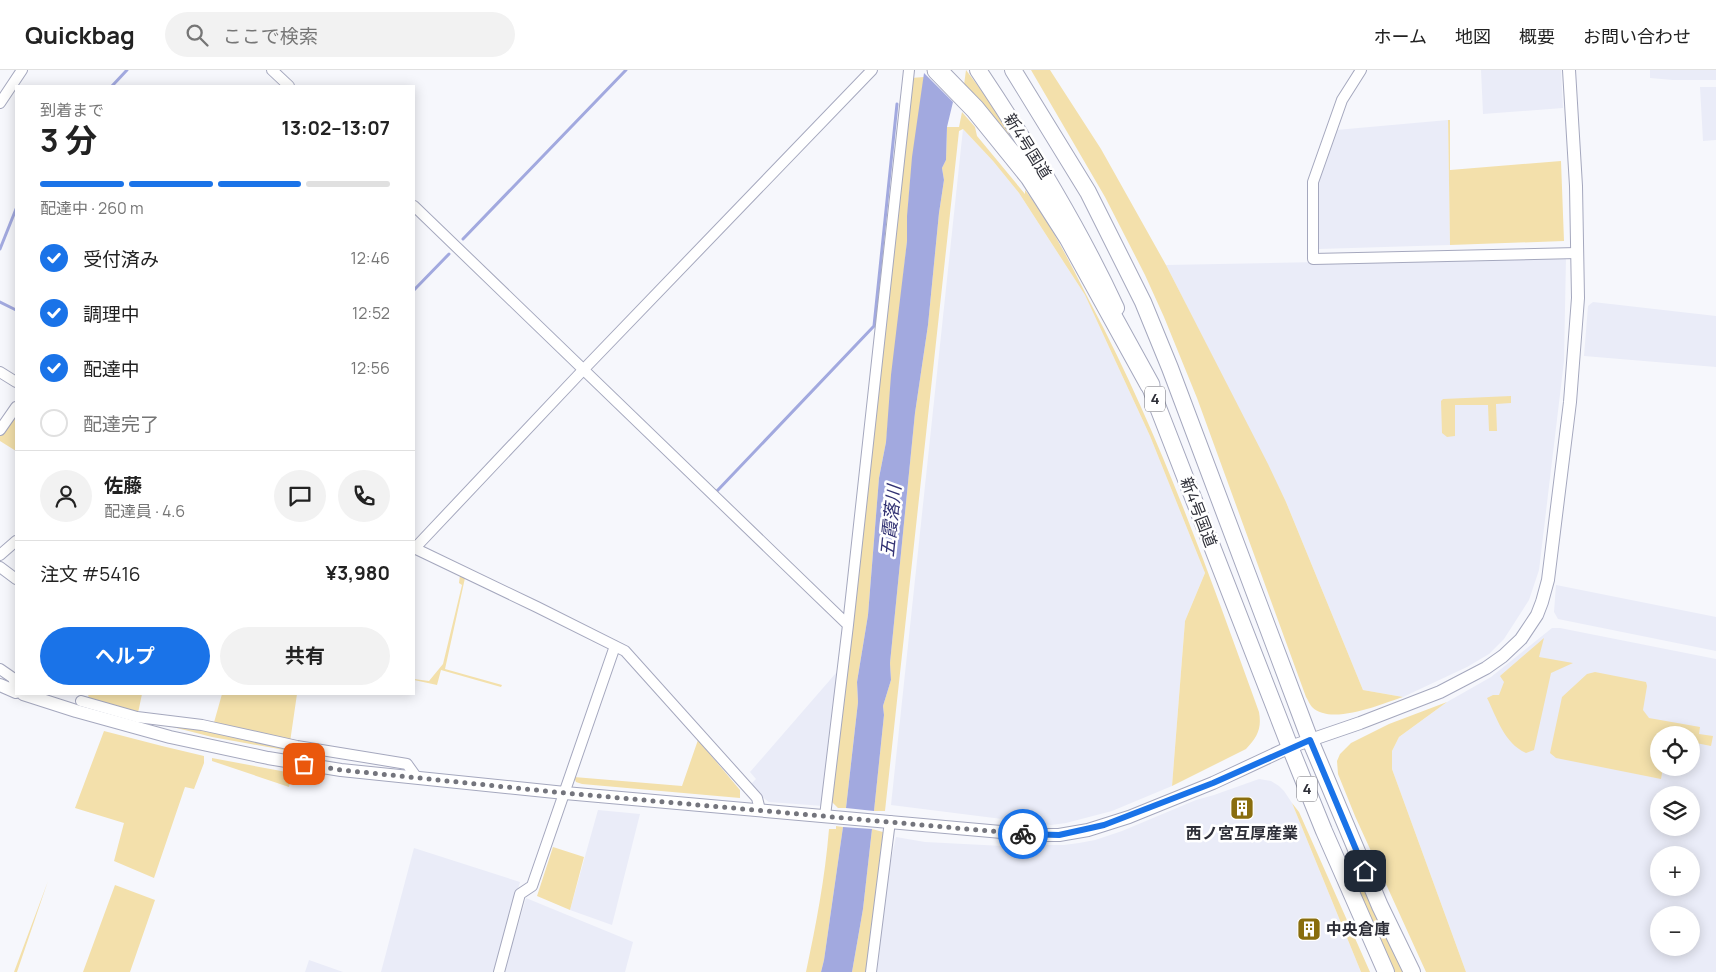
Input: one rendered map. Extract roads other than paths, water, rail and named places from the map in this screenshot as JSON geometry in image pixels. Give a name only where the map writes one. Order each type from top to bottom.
[{"type":"highway","points":[[937,70],[975,109],[1030,177],[1056,216],[1150,385]]},
{"type":"highway","name":"新4号国道","points":[[978,70],[1031,150],[1079,233],[1114,302],[1150,385],[1324,831],[1386,972]]},
{"type":"highway","name":"新4号国道","points":[[1013,70],[1088,192],[1143,302],[1170,368],[1310,740],[1380,906],[1412,972]]},
{"type":"street","points":[[0,103],[22,70]]},
{"type":"street","points":[[272,70],[287,85]]},
{"type":"street","points":[[415,546],[418,536],[584,369],[872,70]]},
{"type":"street","points":[[831,816],[848,625],[909,70]]},
{"type":"street","points":[[1361,70],[1342,100],[1313,182],[1313,259],[1577,253]]},
{"type":"street","points":[[80,702],[170,737],[268,758],[341,770],[565,793],[1034,835],[1059,835],[1088,830],[1129,817],[1213,783],[1290,747],[1360,723],[1440,692],[1486,668],[1503,656],[1521,639],[1537,615],[1548,580],[1566,439],[1578,298],[1576,186],[1569,70]]},
{"type":"street","points":[[415,207],[848,625]]},
{"type":"street","points":[[0,372],[14,380]]},
{"type":"street","points":[[0,430],[15,408]]},
{"type":"street","points":[[418,536],[436,559]]},
{"type":"street","points":[[0,555],[15,542]]},
{"type":"street","points":[[415,549],[625,651],[757,798],[760,810]]},
{"type":"street","points":[[0,567],[15,578]]},
{"type":"street","points":[[499,972],[520,894],[532,886],[615,646]]},
{"type":"street","points":[[0,669],[13,678],[15,684]]},
{"type":"street","points":[[0,686],[15,692]]},
{"type":"street","points":[[30,695],[80,702],[137,717],[202,725],[296,746],[407,764],[417,778]]},
{"type":"street","points":[[871,972],[884,821]]},
{"type":"water","name":"五霞落川","points":[[924,73],[953,102],[947,127],[946,160],[942,168],[944,180],[928,325],[915,413],[890,663],[891,680],[883,706],[884,715],[874,811],[846,808],[858,702],[857,682],[868,615],[879,478],[886,442],[891,375],[907,241],[912,157]]},
{"type":"water","points":[[843,827],[872,829],[863,909],[852,972],[821,972],[824,960]]},
{"type":"waterway","points":[[113,85],[127,70]]},
{"type":"waterway","points":[[463,239],[626,70]]},
{"type":"waterway","points":[[717,491],[874,326],[897,104]]},
{"type":"waterway","points":[[0,249],[15,212]]},
{"type":"waterway","points":[[415,289],[449,254]]},
{"type":"waterway","points":[[0,302],[15,310]]},
{"type":"place","name":"西ノ宮互厚産業","points":[[1242,808]]},
{"type":"place","name":"中央倉庫","points":[[1309,929]]}]
